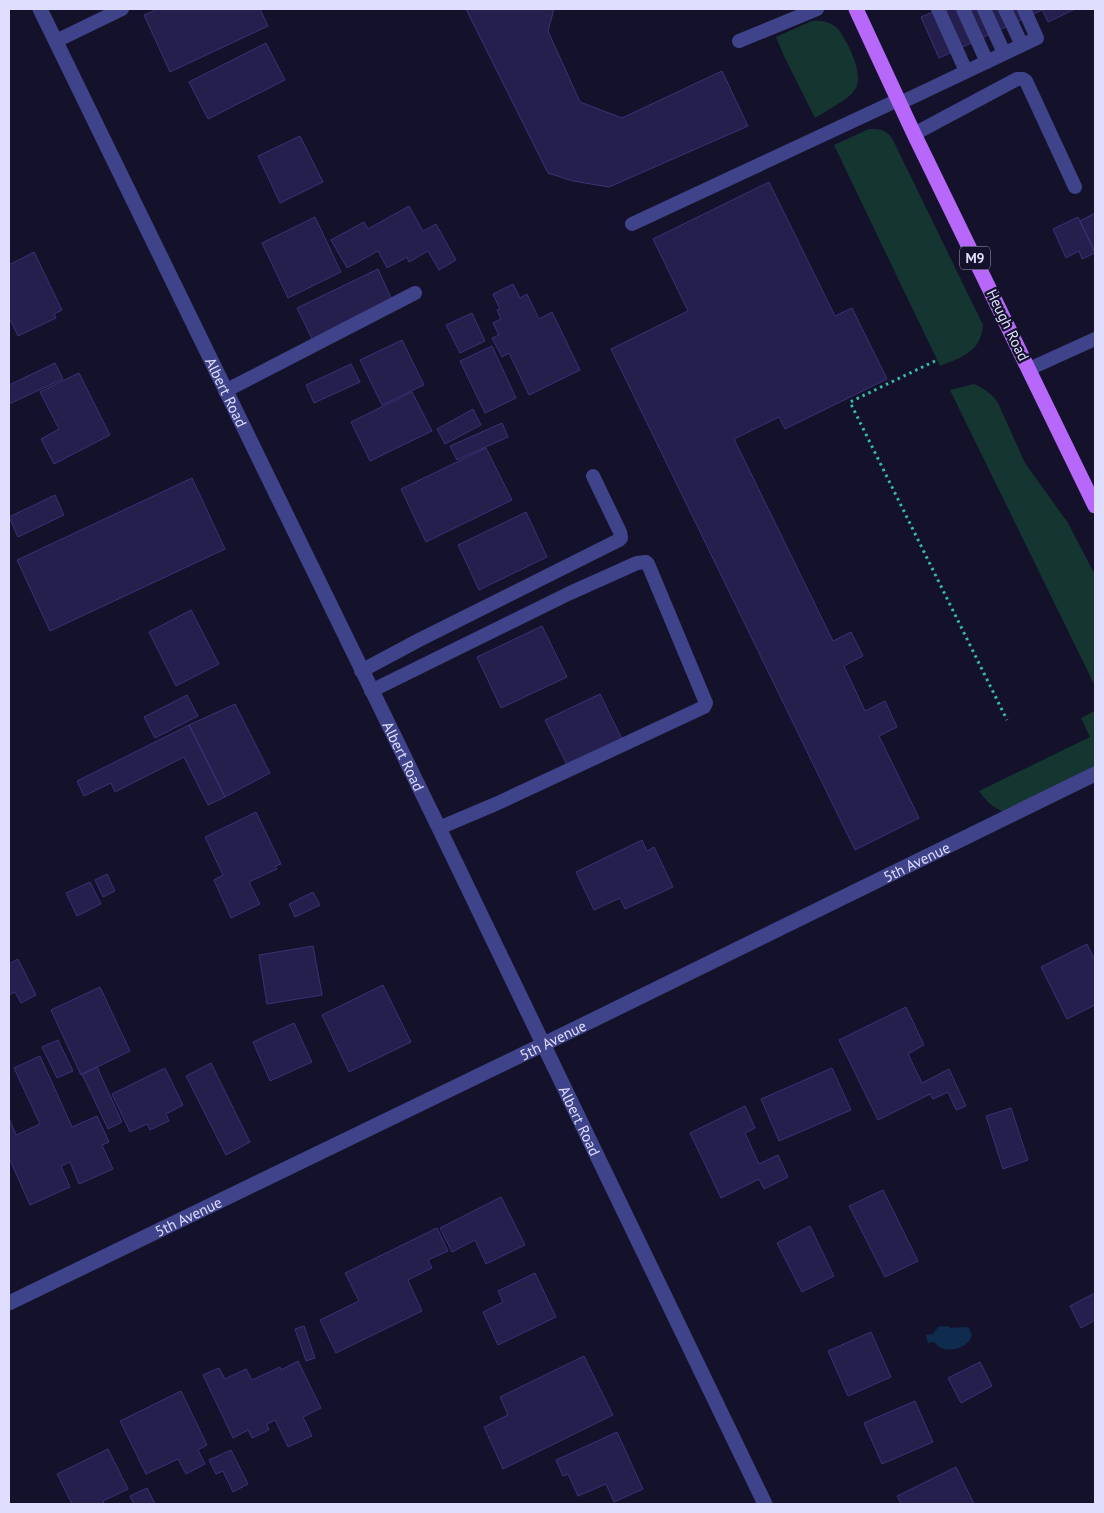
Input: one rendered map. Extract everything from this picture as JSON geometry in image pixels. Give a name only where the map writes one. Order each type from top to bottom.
[{"type":"main road","name":"Heugh Road","points":[[856,9],[914,134],[1095,506]]},
{"type":"street","name":"Albert Road","points":[[40,9],[439,828],[765,1504]]},
{"type":"street","name":"5th Avenue","points":[[9,1303],[1095,774]]},
{"type":"lane","points":[[56,41],[122,9]]},
{"type":"lane","points":[[739,41],[817,9]]},
{"type":"lane","points":[[938,9],[966,71]]},
{"type":"lane","points":[[963,9],[987,62]]},
{"type":"lane","points":[[984,9],[1004,53]]},
{"type":"lane","points":[[1005,9],[1022,45]]},
{"type":"lane","points":[[632,224],[1037,38],[1024,9]]},
{"type":"lane","points":[[914,134],[1017,79],[1023,79],[1026,81],[1076,188]]},
{"type":"lane","points":[[226,391],[414,293]]},
{"type":"lane","points":[[1029,369],[1095,339]]},
{"type":"lane","points":[[361,671],[619,540],[620,532],[593,476]]},
{"type":"lane","points":[[371,691],[570,593],[638,564],[646,562],[648,564],[706,703],[704,707],[498,803],[439,828]]},
{"type":"path","points":[[935,362],[850,402],[1007,720]]},
{"type":"green space","points":[[812,21],[826,22],[838,29],[851,51],[858,77],[857,85],[851,94],[815,118],[776,37]]},
{"type":"green space","points":[[869,129],[883,131],[893,140],[983,325],[979,342],[969,352],[940,366],[834,145]]},
{"type":"green space","points":[[974,384],[987,392],[998,403],[1025,463],[1068,523],[1095,575],[1095,686],[950,390]]},
{"type":"green space","points":[[1095,711],[1095,767],[1005,812],[990,804],[979,791],[1090,737],[1081,718]]},
{"type":"water","points":[[947,1326],[951,1328],[969,1328],[972,1335],[970,1340],[955,1349],[943,1348],[934,1342],[928,1343],[926,1335],[933,1334],[938,1327]]},
{"type":"building","points":[[158,9],[260,9],[268,26],[170,72],[144,15]]},
{"type":"building","points":[[466,9],[554,9],[548,31],[580,102],[622,118],[722,71],[748,126],[609,187],[573,181],[548,173]]},
{"type":"building","points":[[940,9],[1042,10],[939,58],[921,17]]},
{"type":"building","points":[[1042,9],[1075,9],[1048,22]]},
{"type":"building","points":[[266,43],[285,80],[208,119],[189,82]]},
{"type":"building","points":[[300,136],[323,182],[280,203],[258,156]]},
{"type":"building","points":[[769,182],[835,316],[852,308],[887,379],[785,429],[779,417],[734,439],[833,641],[851,632],[863,656],[844,666],[865,711],[885,701],[897,727],[879,736],[919,818],[855,850],[611,349],[688,311],[653,239]]},
{"type":"building","points":[[409,206],[423,231],[436,224],[456,260],[439,270],[428,251],[409,262],[407,257],[387,268],[378,251],[347,268],[331,240],[364,222],[368,229]]},
{"type":"building","points":[[1095,213],[1095,249],[1094,250],[1080,221]]},
{"type":"building","points":[[315,217],[341,272],[288,298],[262,243]]},
{"type":"building","points":[[1078,217],[1095,253],[1082,259],[1079,251],[1066,258],[1053,229]]},
{"type":"building","points":[[34,252],[62,310],[54,314],[56,318],[18,336],[9,317],[9,265]]},
{"type":"building","points":[[378,269],[393,302],[313,341],[297,308]]},
{"type":"building","points":[[513,284],[520,298],[527,294],[539,319],[552,312],[580,370],[529,395],[509,353],[502,357],[492,338],[499,335],[493,323],[501,319],[497,310],[500,309],[493,294]]},
{"type":"building","points":[[472,313],[485,341],[460,353],[446,325]]},
{"type":"building","points":[[402,340],[424,385],[382,405],[360,360]]},
{"type":"building","points":[[492,346],[516,398],[485,413],[460,361]]},
{"type":"building","points":[[55,363],[63,379],[9,404],[9,385]]},
{"type":"building","points":[[351,364],[360,382],[314,403],[306,385]]},
{"type":"building","points":[[79,373],[110,435],[54,464],[41,439],[59,429],[40,392]]},
{"type":"building","points":[[412,392],[432,431],[370,461],[351,422]]},
{"type":"building","points":[[473,409],[481,425],[445,444],[437,429]]},
{"type":"building","points":[[502,423],[508,437],[457,460],[450,446]]},
{"type":"building","points":[[486,448],[512,500],[426,542],[401,489]]},
{"type":"building","points":[[192,478],[225,549],[50,631],[17,560]]},
{"type":"building","points":[[55,495],[64,515],[18,537],[9,517]]},
{"type":"building","points":[[526,512],[547,557],[479,590],[458,545]]},
{"type":"building","points":[[191,610],[219,664],[176,686],[149,632]]},
{"type":"building","points":[[542,626],[567,677],[501,708],[477,657]]},
{"type":"building","points":[[600,694],[624,743],[569,769],[545,720]]},
{"type":"building","points":[[187,695],[198,716],[155,738],[144,717]]},
{"type":"building","points":[[235,704],[270,773],[225,797],[189,725]]},
{"type":"building","points":[[189,725],[225,797],[208,805],[184,757],[115,792],[111,783],[84,796],[77,781]]},
{"type":"building","points":[[256,812],[281,864],[275,866],[277,869],[249,882],[260,904],[231,918],[214,880],[223,875],[205,837]]},
{"type":"building","points":[[642,840],[647,851],[654,847],[673,887],[625,909],[620,898],[594,910],[576,872]]},
{"type":"building","points":[[107,874],[115,891],[103,897],[95,880]]},
{"type":"building","points":[[90,882],[101,904],[77,916],[66,893]]},
{"type":"building","points":[[313,892],[320,905],[295,917],[289,904]]},
{"type":"building","points":[[1087,944],[1095,961],[1095,1005],[1067,1019],[1041,967]]},
{"type":"building","points":[[313,946],[322,995],[267,1004],[259,955]]},
{"type":"building","points":[[18,959],[36,995],[21,1003],[15,992],[9,995],[9,964]]},
{"type":"building","points":[[383,985],[411,1042],[349,1072],[322,1015]]},
{"type":"building","points":[[100,987],[130,1051],[81,1075],[51,1010]]},
{"type":"building","points":[[906,1007],[924,1045],[908,1054],[922,1083],[949,1069],[966,1106],[956,1110],[948,1092],[933,1099],[930,1094],[878,1120],[839,1040]]},
{"type":"building","points":[[294,1023],[312,1062],[270,1081],[253,1042]]},
{"type":"building","points":[[58,1040],[73,1071],[57,1078],[42,1047]]},
{"type":"building","points":[[40,1056],[72,1127],[97,1116],[109,1142],[102,1145],[113,1169],[79,1184],[70,1162],[61,1166],[70,1187],[30,1205],[9,1158],[9,1118],[16,1135],[40,1124],[14,1068]]},
{"type":"building","points":[[211,1063],[250,1142],[226,1155],[186,1076]]},
{"type":"building","points":[[97,1067],[122,1122],[108,1129],[82,1074]]},
{"type":"building","points":[[165,1068],[183,1105],[166,1114],[169,1121],[150,1130],[147,1124],[130,1132],[112,1094]]},
{"type":"building","points":[[832,1068],[851,1110],[779,1141],[761,1099]]},
{"type":"building","points":[[745,1106],[755,1128],[745,1133],[759,1164],[778,1155],[788,1177],[764,1189],[759,1179],[721,1198],[690,1133]]},
{"type":"building","points":[[1011,1108],[1028,1160],[1003,1169],[986,1116]]},
{"type":"building","points":[[883,1190],[918,1261],[885,1277],[849,1206]]},
{"type":"building","points":[[501,1197],[525,1245],[486,1264],[475,1240],[452,1252],[440,1228]]},
{"type":"building","points":[[810,1226],[834,1276],[802,1292],[777,1243]]},
{"type":"building","points":[[437,1228],[448,1251],[428,1260],[432,1268],[408,1280],[422,1311],[336,1353],[320,1320],[359,1301],[345,1273]]},
{"type":"building","points":[[535,1273],[556,1317],[498,1345],[483,1312],[503,1302],[498,1291]]},
{"type":"building","points":[[1095,1293],[1095,1320],[1081,1328],[1070,1306]]},
{"type":"building","points":[[304,1326],[315,1358],[306,1361],[295,1329]]},
{"type":"building","points":[[871,1332],[891,1377],[848,1396],[828,1351]]},
{"type":"building","points":[[584,1356],[613,1415],[503,1469],[484,1427],[508,1415],[500,1397]]},
{"type":"building","points":[[298,1361],[321,1408],[303,1417],[312,1436],[288,1447],[275,1420],[267,1424],[269,1430],[252,1438],[248,1430],[233,1438],[203,1375],[219,1368],[225,1379],[246,1369],[252,1380],[280,1367],[281,1370]]},
{"type":"building","points":[[980,1362],[992,1386],[961,1403],[948,1378]]},
{"type":"building","points":[[181,1391],[207,1445],[198,1450],[205,1464],[186,1474],[178,1459],[146,1474],[120,1421]]},
{"type":"building","points":[[915,1401],[933,1442],[882,1464],[864,1423]]},
{"type":"building","points":[[617,1432],[643,1489],[614,1502],[606,1484],[578,1496],[568,1474],[563,1476],[556,1460]]},
{"type":"building","points":[[108,1449],[128,1489],[103,1501],[104,1504],[72,1504],[57,1474]]},
{"type":"building","points":[[231,1450],[248,1484],[233,1492],[223,1471],[216,1474],[209,1460]]},
{"type":"building","points":[[956,1467],[974,1504],[901,1504],[897,1496]]},
{"type":"building","points":[[147,1488],[155,1504],[134,1504],[130,1496]]}]
